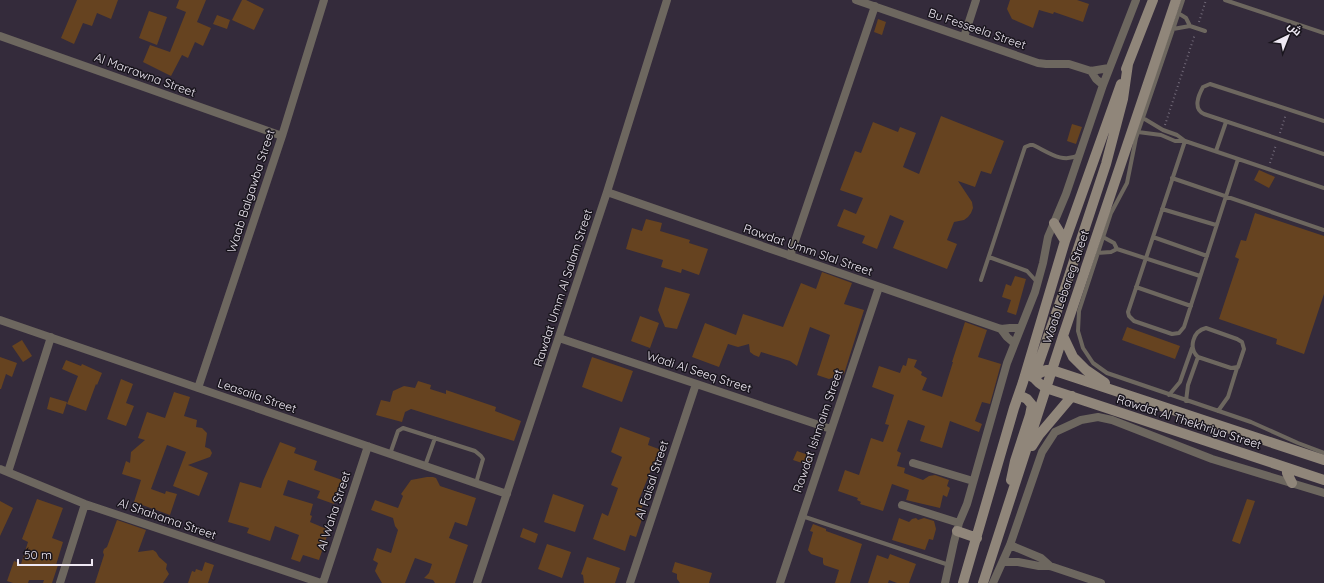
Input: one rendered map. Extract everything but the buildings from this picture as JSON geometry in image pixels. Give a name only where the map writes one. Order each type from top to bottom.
[{"type":"street","name":"Waab Balgawba Street","points":[[198,388],[282,136],[324,0]]},
{"type":"street","name":"Rawdat Umm Al Salam Street","points":[[477,583],[607,192],[667,0]]},
{"type":"street","name":"Bu Fesseela Street","points":[[856,0],[1038,62],[1069,64],[1090,71],[1109,68]]},
{"type":"street","points":[[964,38],[976,0]]},
{"type":"street","points":[[945,583],[958,527],[967,504],[1007,363],[1043,264],[1046,243],[1066,194],[1102,85],[1136,0]]},
{"type":"street","name":"Waab Lebareg Street","points":[[963,583],[978,538],[1014,408],[1065,241],[1128,64],[1153,0]]},
{"type":"street","name":"Waab Lebareg Street","points":[[984,583],[1063,336],[1176,0]]},
{"type":"street","points":[[790,256],[875,6]]},
{"type":"street","name":"Al Marrawna Street","points":[[0,36],[282,136]]},
{"type":"street","points":[[1046,388],[1035,379],[1036,375],[1106,164],[1123,99],[1128,64]]},
{"type":"street","points":[[1090,71],[1102,85]]},
{"type":"street","name":"Rawdat Umm Slal Street","points":[[607,192],[1001,329]]},
{"type":"street","points":[[1054,223],[1065,241]]},
{"type":"street","name":"Rawdat Ishmaim Street","points":[[780,583],[879,287]]},
{"type":"street","name":"Leasaila Street","points":[[0,320],[507,494]]},
{"type":"street","points":[[1001,329],[1020,328]]},
{"type":"street","points":[[1001,329],[1014,343]]},
{"type":"street","points":[[1063,336],[1073,357],[1086,370],[1119,392]]},
{"type":"street","name":"Al Shahama Street","points":[[51,337],[4,470],[85,504],[322,583]]},
{"type":"street","name":"Wadi Al Seeq Street","points":[[559,338],[831,429]]},
{"type":"street","points":[[1022,385],[1046,370],[1052,370]]},
{"type":"street","name":"Rawdat Al Thekhriya Street","points":[[1052,370],[1324,460]]},
{"type":"street","name":"Al Faisal Street","points":[[630,583],[696,384]]},
{"type":"street","name":"Rawdat Al Thekhriya Street","points":[[1046,388],[1324,480]]},
{"type":"street","points":[[1004,519],[1015,461],[1032,405],[1027,399],[1018,395]]},
{"type":"street","points":[[1023,459],[1039,435],[1072,396]]},
{"type":"street","points":[[993,583],[1010,545],[1042,452],[1055,432],[1081,420],[1098,417],[1112,420],[1212,460],[1324,493]]},
{"type":"street","name":"Al Waha Street","points":[[322,583],[368,446]]},
{"type":"street","points":[[913,463],[973,481]]},
{"type":"street","points":[[1286,468],[1292,483]]},
{"type":"street","points":[[60,583],[85,504]]},
{"type":"street","points":[[902,505],[958,527],[978,538]]},
{"type":"street","points":[[1010,545],[1041,558],[1050,566]]},
{"type":"street","points":[[1003,562],[1018,562],[1039,566],[1050,566],[1101,583]]},
{"type":"lane","points":[[1183,0],[1134,144],[1127,183],[1113,208],[1079,311],[1078,331],[1083,348],[1093,363],[1107,373],[1257,424],[1324,453]]},
{"type":"lane","points":[[1225,0],[1324,33]]},
{"type":"lane","points":[[1178,13],[1186,18],[1190,26]]},
{"type":"lane","points":[[1173,29],[1190,26],[1205,31]]},
{"type":"lane","points":[[1324,121],[1214,85],[1206,85],[1201,90],[1197,104],[1199,110],[1204,114],[1324,154]]},
{"type":"lane","points":[[1143,118],[1185,141]]},
{"type":"lane","points":[[1216,152],[1226,122]]},
{"type":"lane","points":[[1161,135],[1163,130]]},
{"type":"lane","points":[[1138,132],[1161,135],[1175,140],[1185,141],[1324,188]]},
{"type":"lane","points":[[1185,141],[1128,312],[1129,316],[1134,321],[1172,334],[1179,333],[1182,330],[1238,159]]},
{"type":"lane","points":[[981,280],[1025,147],[1033,145],[1063,159],[1069,159],[1079,155]]},
{"type":"lane","points":[[1172,178],[1324,230]]},
{"type":"lane","points":[[1162,209],[1216,225]]},
{"type":"lane","points":[[1103,237],[1114,243],[1117,248],[1200,276]]},
{"type":"lane","points":[[1153,237],[1207,256]]},
{"type":"lane","points":[[1098,253],[1111,252],[1117,248]]},
{"type":"lane","points":[[989,257],[1027,271],[1037,282]]},
{"type":"lane","points":[[1136,287],[1191,306]]},
{"type":"lane","points":[[1169,395],[1180,382],[1197,333],[1202,329],[1209,329],[1242,342],[1244,349],[1228,397],[1218,411]]},
{"type":"lane","points":[[1192,348],[1198,357],[1231,368],[1238,367]]},
{"type":"lane","points":[[1186,400],[1188,385],[1198,357]]},
{"type":"lane","points":[[390,454],[398,431],[406,428],[475,452],[481,456],[482,463],[476,483]]},
{"type":"lane","points":[[425,466],[435,438]]},
{"type":"lane","points":[[802,516],[949,565]]},
{"type":"path","points":[[1163,130],[1206,0]]}]
